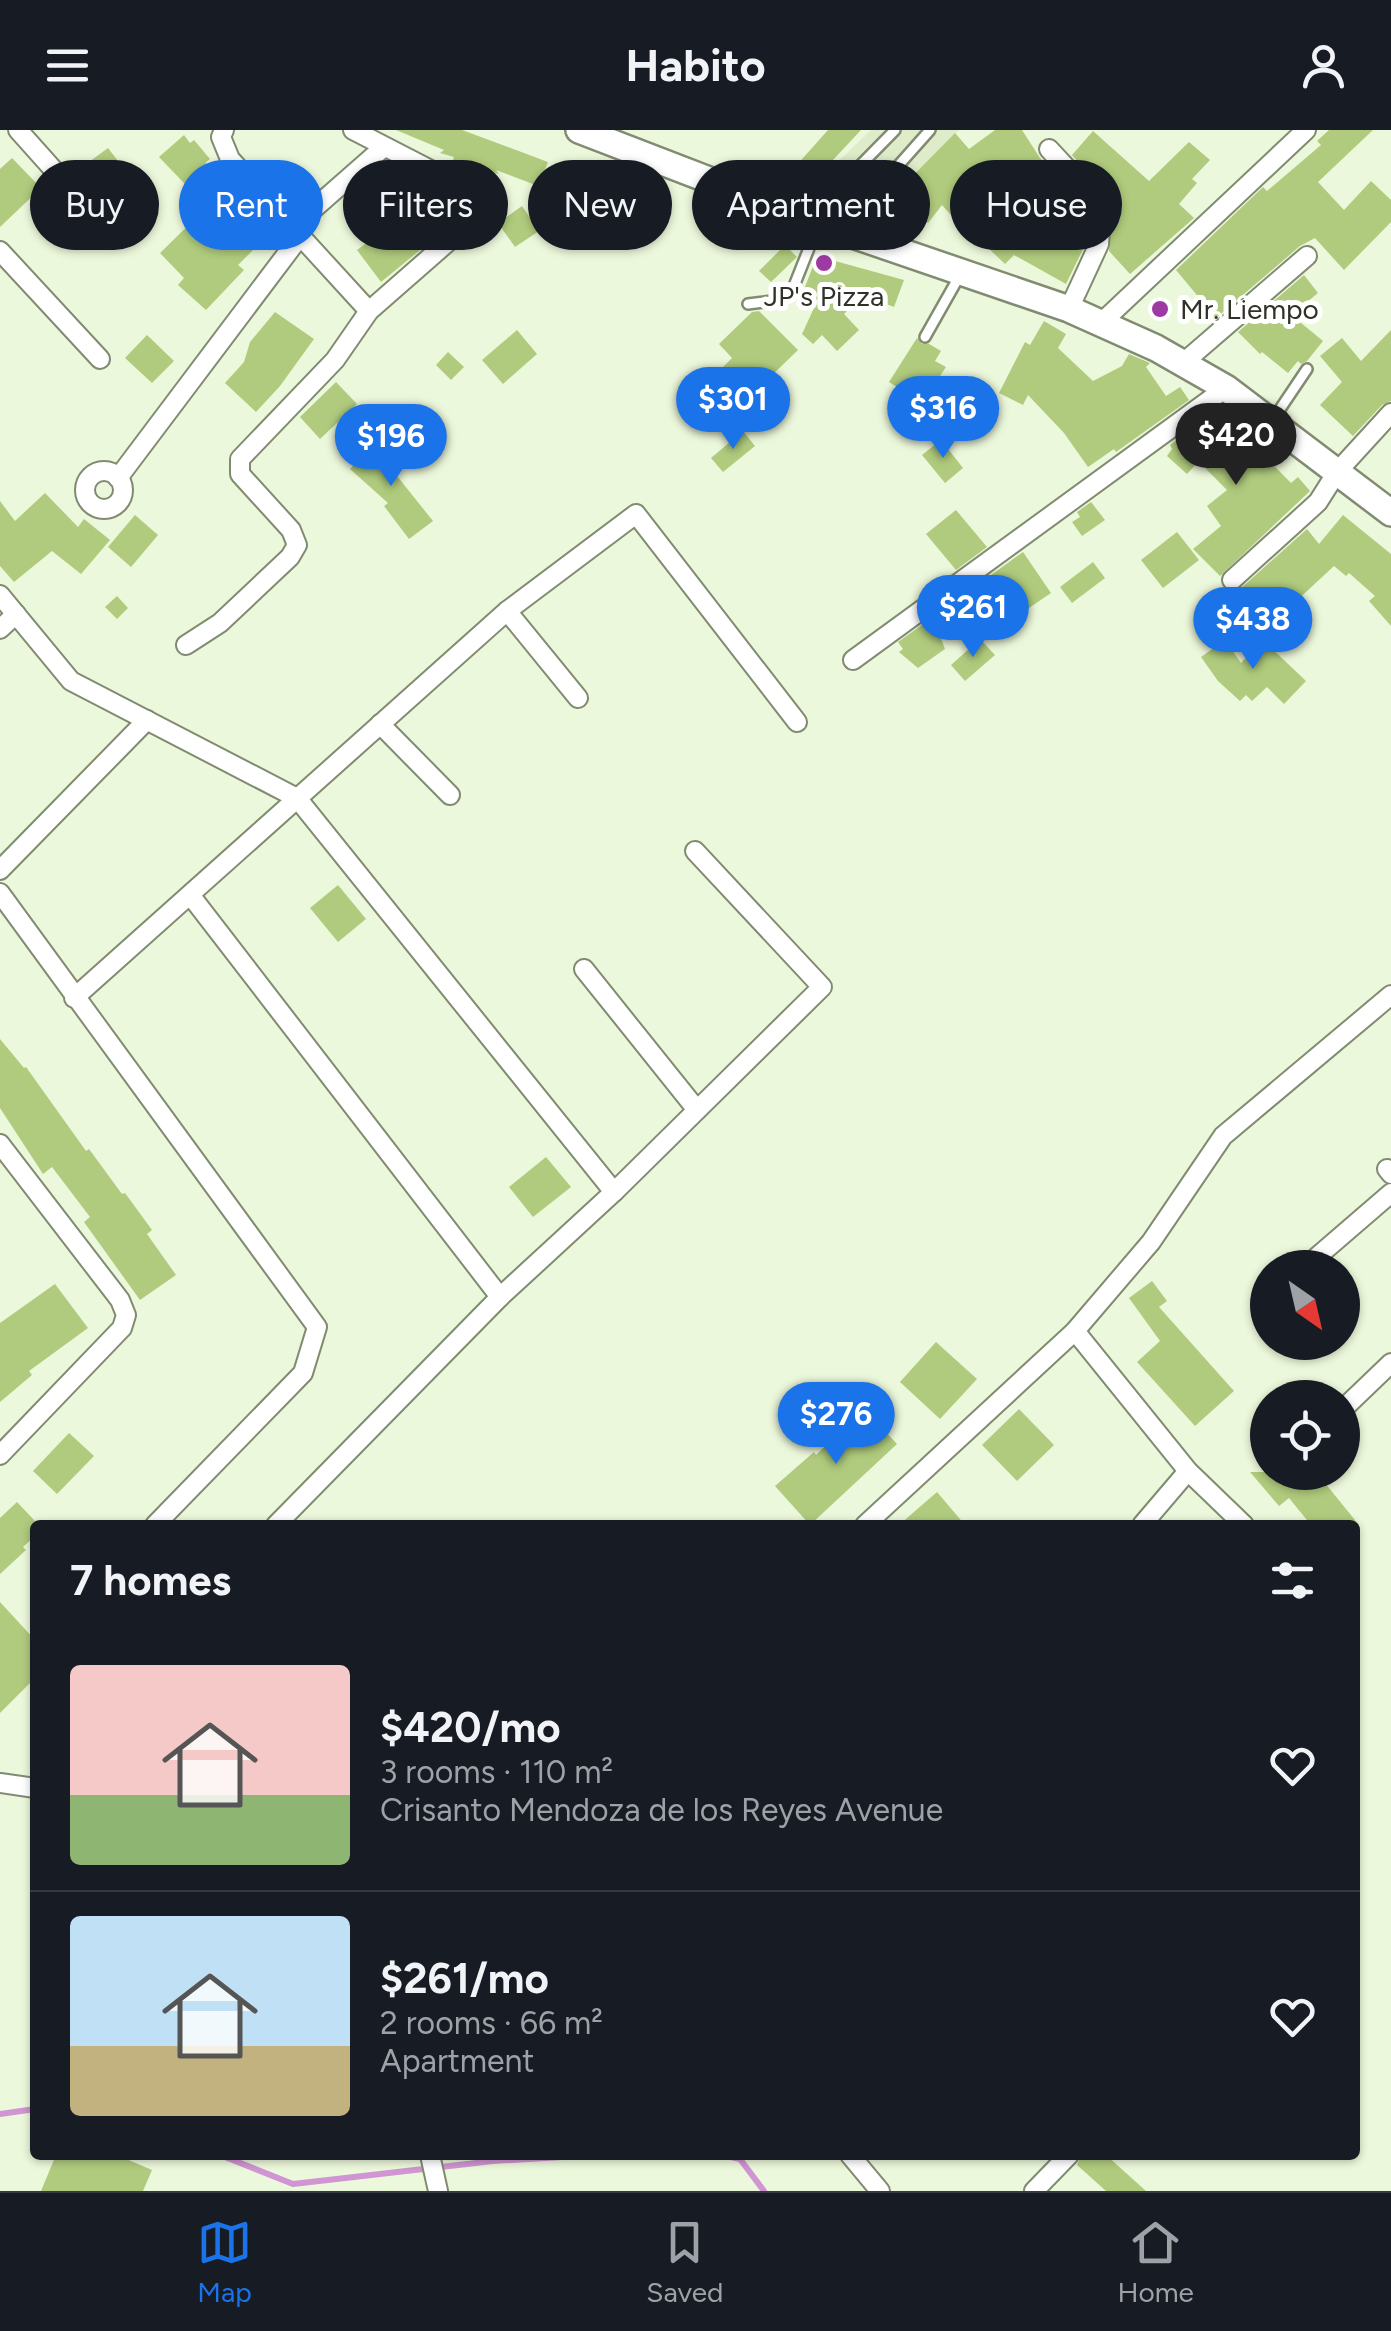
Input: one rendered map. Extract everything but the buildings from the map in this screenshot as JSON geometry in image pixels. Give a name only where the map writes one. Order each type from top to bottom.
[{"type":"main road","points":[[579,130],[692,173]]},
{"type":"main road","points":[[897,250],[1069,310],[1183,363],[1226,388],[1391,514]]},
{"type":"street","points":[[18,130],[45,160]]},
{"type":"street","points":[[224,130],[221,137],[231,160]]},
{"type":"street","points":[[186,645],[220,623],[290,557],[297,545],[291,530],[240,474],[240,460],[335,360],[369,311],[490,205],[487,199],[352,130]]},
{"type":"street","points":[[1101,323],[1306,130]]},
{"type":"street","points":[[323,206],[384,148]]},
{"type":"street","points":[[1050,149],[1102,206],[1099,244],[1069,310]]},
{"type":"street","points":[[118,478],[283,250]]},
{"type":"street","points":[[316,250],[369,311]]},
{"type":"street","points":[[0,251],[100,359]]},
{"type":"street","points":[[1183,363],[1307,256]]},
{"type":"street","points":[[853,660],[1226,388]]},
{"type":"street","points":[[1232,580],[1318,502],[1337,472],[1391,414]]},
{"type":"street","points":[[74,998],[507,612],[636,514],[797,722]]},
{"type":"street","points":[[0,595],[71,681],[297,798],[614,1192]]},
{"type":"street","points":[[507,612],[578,698]]},
{"type":"street","points":[[0,630],[16,614]]},
{"type":"street","points":[[0,870],[146,720]]},
{"type":"street","points":[[380,724],[450,796]]},
{"type":"street","points":[[281,1520],[500,1297],[614,1192],[822,987],[695,851]]},
{"type":"street","points":[[0,893],[316,1327],[302,1373],[160,1520]]},
{"type":"street","points":[[191,896],[500,1297]]},
{"type":"street","points":[[584,970],[697,1110]]},
{"type":"street","points":[[870,1520],[1075,1331],[1151,1242],[1223,1136],[1391,995]]},
{"type":"street","points":[[0,1144],[120,1300],[126,1314],[122,1328],[0,1454]]},
{"type":"street","points":[[1325,1250],[1391,1194]]},
{"type":"street","points":[[1075,1331],[1188,1470],[1239,1520]]},
{"type":"street","points":[[1360,1393],[1391,1363]]},
{"type":"street","points":[[1146,1520],[1188,1470]]},
{"type":"street","points":[[0,1783],[30,1787]]},
{"type":"street","points":[[431,2160],[438,2191]]},
{"type":"street","points":[[854,2160],[880,2191]]},
{"type":"street","points":[[1034,2191],[1064,2160]]},
{"type":"lane","points":[[866,160],[895,130]]},
{"type":"lane","points":[[903,160],[930,130]]},
{"type":"lane","points":[[748,304],[772,301],[792,291],[808,250]]},
{"type":"lane","points":[[925,336],[961,272]]},
{"type":"lane","points":[[1272,422],[1307,370]]},
{"type":"shaded area","points":[[871,130],[959,130],[929,160],[840,160]]},
{"type":"waterway","points":[[0,2114],[30,2110]]},
{"type":"waterway","points":[[233,2160],[293,2184],[510,2160]]},
{"type":"waterway","points":[[741,2160],[764,2191]]},
{"type":"place","name":"JP's Pizza","points":[[824,263]]},
{"type":"place","name":"Mr. Liempo","points":[[1160,309]]}]
